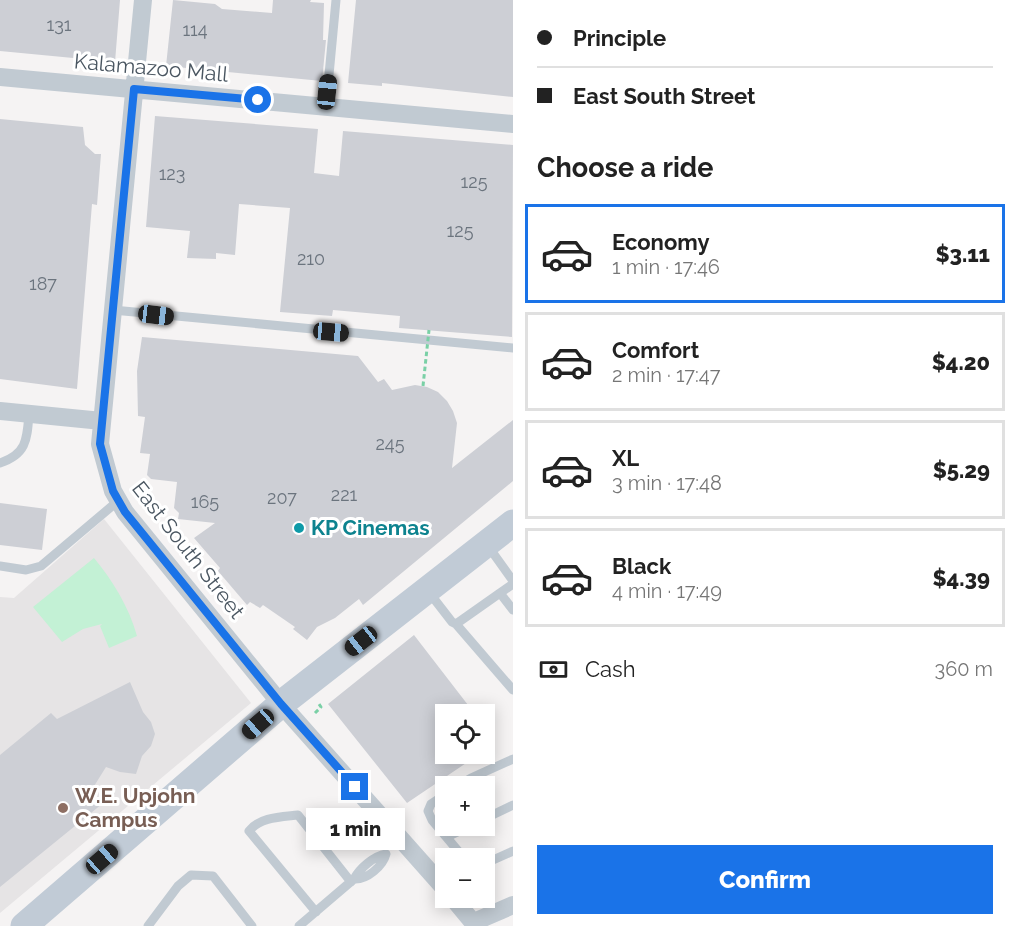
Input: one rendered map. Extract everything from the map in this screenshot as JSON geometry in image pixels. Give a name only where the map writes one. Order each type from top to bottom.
[{"type":"street","name":"East South Street","points":[[143,0],[100,444],[103,461],[113,491],[125,512],[281,704],[435,878]]},
{"type":"street","name":"Kalamazoo Mall","points":[[0,77],[513,124]]},
{"type":"street","points":[[0,411],[102,421]]},
{"type":"street","points":[[32,924],[281,704],[513,523]]},
{"type":"street","points":[[461,908],[475,924],[513,905]]},
{"type":"lane","points":[[326,107],[336,0]]},
{"type":"lane","points":[[113,310],[513,348]]},
{"type":"lane","points":[[0,463],[13,459],[26,442],[29,414]]},
{"type":"lane","points":[[0,566],[26,570],[40,566],[118,501]]},
{"type":"lane","points":[[456,624],[513,582],[487,544]]},
{"type":"lane","points":[[427,590],[452,622],[513,690]]},
{"type":"lane","points":[[500,593],[513,610]]},
{"type":"lane","points":[[475,776],[513,759]]},
{"type":"lane","points":[[435,801],[431,804],[428,812],[435,823]]},
{"type":"lane","points":[[495,814],[513,805]]},
{"type":"lane","points":[[316,912],[249,831],[255,824],[270,819],[298,815],[352,881]]},
{"type":"lane","points":[[447,837],[456,848]]},
{"type":"lane","points":[[299,926],[352,881],[361,880],[384,862],[386,854],[402,841]]},
{"type":"lane","points":[[495,859],[513,851]]},
{"type":"lane","points":[[148,926],[178,886],[191,875],[213,876],[252,926]]},
{"type":"path","points":[[423,386],[429,330]]},
{"type":"path","points":[[315,713],[321,707],[319,704]]},
{"type":"shaded area","name":"W.E. Upjohn Campus","points":[[104,519],[251,703],[0,913],[0,597],[14,598]]},
{"type":"green space","points":[[94,558],[120,595],[137,636],[109,648],[100,626],[102,624],[83,629],[62,642],[33,607]]},
{"type":"building","points":[[0,0],[120,0],[115,62],[0,51]]},
{"type":"building","points":[[173,0],[215,4],[222,9],[272,13],[273,0],[311,0],[310,2],[324,3],[323,40],[326,40],[322,81],[166,66]]},
{"type":"building","points":[[356,0],[513,0],[513,97],[382,83],[382,86],[348,83]]},
{"type":"building","points":[[155,116],[318,129],[314,173],[339,176],[343,131],[513,145],[512,337],[399,328],[400,316],[333,310],[332,316],[280,312],[290,208],[239,204],[235,255],[216,253],[216,259],[187,258],[190,231],[146,227]]},
{"type":"building","points":[[0,119],[83,127],[85,145],[95,154],[101,154],[97,205],[92,204],[77,389],[0,379]]},
{"type":"building","points":[[142,337],[358,356],[378,382],[384,379],[392,390],[415,385],[427,387],[438,392],[447,401],[457,423],[452,468],[513,420],[513,481],[363,605],[359,599],[335,618],[317,627],[307,640],[293,629],[295,627],[263,605],[260,608],[250,602],[247,605],[194,538],[215,523],[178,519],[179,513],[174,508],[177,482],[151,479],[147,475],[150,454],[140,453],[145,417],[138,416],[137,371]]},
{"type":"building","points":[[0,503],[47,509],[42,550],[0,545]]},
{"type":"building","points":[[414,635],[467,704],[435,704],[435,764],[465,764],[447,776],[435,776],[435,784],[407,803],[328,704]]},
{"type":"building","points":[[130,682],[155,734],[151,746],[142,756],[136,774],[106,767],[91,791],[102,804],[0,887],[0,755],[51,713],[57,719]]},
{"type":"place","name":"KP Cinemas","points":[[299,528]]},
{"type":"place","name":"W.E. Upjohn Campus","points":[[63,808]]},
{"type":"route","points":[[258,100],[134,89],[100,444],[113,491],[125,512],[281,704],[355,787]]}]
